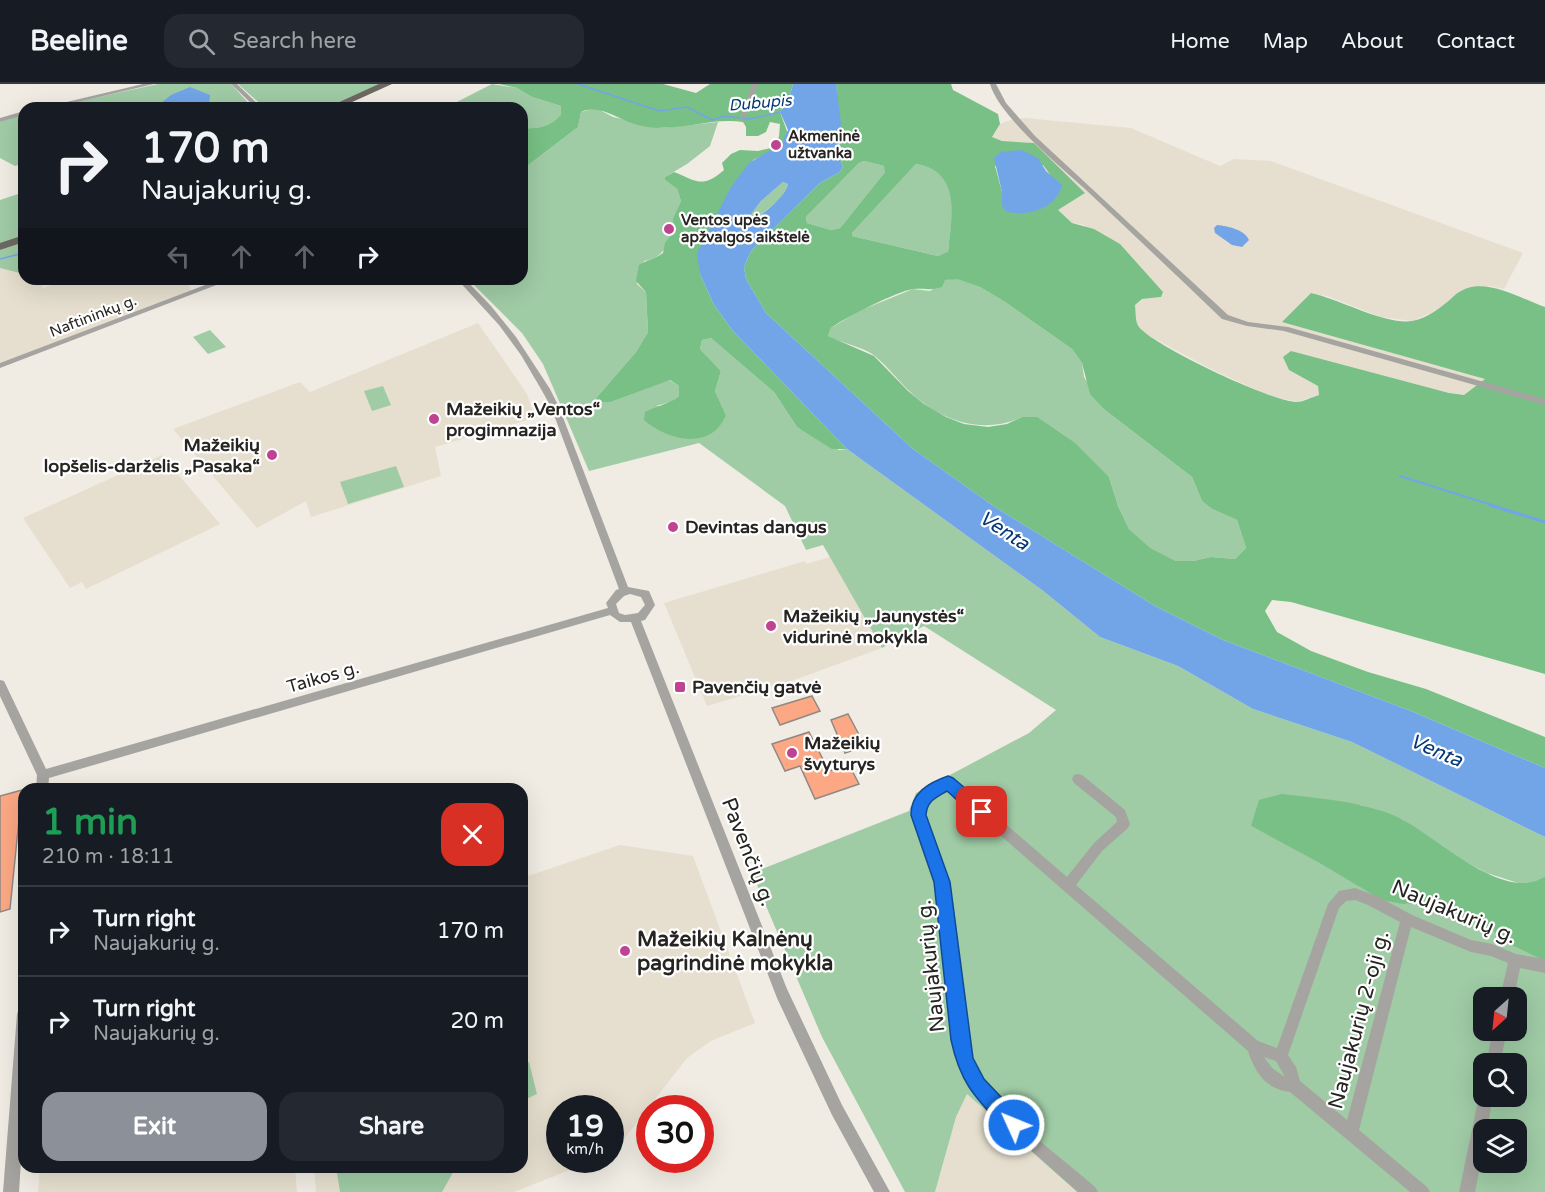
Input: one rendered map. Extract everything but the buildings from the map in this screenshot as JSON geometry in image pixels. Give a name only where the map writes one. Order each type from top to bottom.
[{"type":"main road","points":[[345,102],[387,84]]},
{"type":"main road","points":[[0,247],[18,240]]},
{"type":"street","points":[[71,102],[151,84]]},
{"type":"street","points":[[234,84],[253,102]]},
{"type":"street","points":[[742,118],[755,84]]},
{"type":"street","points":[[993,84],[993,88],[1009,110],[1033,137],[1225,317],[1247,324],[1285,329],[1545,402]]},
{"type":"street","points":[[0,120],[18,115]]},
{"type":"street","name":"Naftininkų g.","points":[[0,366],[212,285]]},
{"type":"street","points":[[467,285],[507,329],[543,382],[555,407],[625,591]]},
{"type":"street","points":[[625,591],[641,592],[650,601],[649,609],[635,619],[619,618],[612,611],[613,599],[625,591]]},
{"type":"street","name":"Taikos g.","points":[[43,775],[612,611]]},
{"type":"street","name":"Pavenčių g.","points":[[635,619],[782,993],[837,1110],[882,1192]]},
{"type":"street","points":[[0,684],[43,775],[42,783]]},
{"type":"street","points":[[1067,886],[1098,847],[1124,824],[1121,814],[1078,779]]},
{"type":"street","name":"Naujakurių g.","points":[[1090,1192],[999,1112],[977,1086],[964,1059],[942,882],[918,815],[919,804],[925,796],[948,782],[1254,1047],[1281,1056],[1291,1072],[1293,1085]]},
{"type":"street","name":"Naujakurių g.","points":[[1281,1056],[1334,904],[1343,895],[1355,894],[1372,900],[1407,919],[1471,946],[1492,950],[1515,960],[1545,966]]},
{"type":"street","name":"Naujakurių 2-oji g.","points":[[1351,1132],[1407,919]]},
{"type":"street","points":[[1509,987],[1515,960]]},
{"type":"street","name":"Naujakurių g.","points":[[1254,1047],[1257,1060],[1273,1080],[1293,1085],[1422,1192]]},
{"type":"street","points":[[11,1192],[18,1096]]},
{"type":"street","points":[[1467,1192],[1484,1107]]},
{"type":"shaded area","points":[[1025,118],[1131,128],[1220,166],[1234,159],[1271,161],[1523,253],[1504,289],[1490,286],[1461,290],[1438,310],[1412,321],[1381,317],[1327,296],[1311,293],[1283,322],[1486,379],[1464,395],[1449,393],[1291,352],[1289,370],[1318,386],[1319,395],[1297,402],[1267,395],[1207,367],[1146,334],[1137,325],[1135,305],[1142,299],[1161,297],[1084,225],[1072,223],[1058,210],[1085,193],[1034,143],[1002,141],[992,137],[1000,124]]},
{"type":"shaded area","points":[[0,268],[18,271],[18,285],[42,285],[43,288],[51,285],[188,285],[192,291],[0,363]]},
{"type":"shaded area","points":[[478,323],[527,394],[535,418],[435,447],[441,476],[311,517],[306,501],[257,528],[173,429],[300,382],[310,392]]},
{"type":"shaded area","points":[[162,455],[220,524],[86,589],[82,582],[70,588],[23,518]]},
{"type":"shaded area","name":"Mažeikių „Jaunystės“ vidurinė mokykla","points":[[830,557],[882,648],[797,679],[707,706],[664,603],[805,561],[806,564]]},
{"type":"shaded area","name":"Mažeikių Kalnėnų pagrindinė mokykla","points":[[620,845],[693,856],[755,1023],[711,1041],[687,1058],[658,1095],[636,1095],[636,1124],[624,1139],[624,1095],[546,1095],[546,1173],[562,1173],[514,1192],[316,1192],[314,1173],[528,1173],[528,876]]},
{"type":"shaded area","points":[[967,1094],[1077,1192],[935,1192],[956,1117]]},
{"type":"shaded area","points":[[40,1173],[295,1173],[297,1192],[38,1192]]},
{"type":"green space","points":[[158,84],[231,84],[248,102],[76,102]]},
{"type":"green space","points":[[238,84],[382,84],[339,102],[258,102]]},
{"type":"green space","points":[[492,84],[517,88],[532,97],[561,106],[562,115],[544,126],[528,128],[528,102],[457,102]]},
{"type":"green space","points":[[499,84],[663,84],[696,93],[710,84],[793,84],[789,99],[780,112],[788,134],[777,149],[753,160],[700,274],[713,303],[732,330],[847,449],[832,449],[797,427],[774,392],[711,338],[702,340],[700,349],[721,371],[715,391],[726,415],[710,434],[700,438],[677,437],[665,433],[644,420],[645,412],[679,396],[679,386],[670,380],[611,402],[597,402],[597,397],[636,352],[648,332],[646,292],[636,281],[639,265],[663,253],[665,243],[676,229],[672,220],[681,201],[677,189],[665,180],[665,177],[674,172],[699,182],[710,180],[724,170],[722,163],[731,154],[740,150],[758,151],[771,148],[779,137],[780,124],[770,122],[766,132],[758,136],[746,136],[746,127],[743,122],[731,121],[655,128],[634,124],[603,111],[588,110],[581,112],[578,127],[528,165],[528,128],[548,125],[553,122],[561,115],[561,106],[532,97],[517,88]]},
{"type":"green space","points":[[836,84],[951,84],[953,90],[998,114],[1000,124],[992,137],[1002,141],[1034,143],[1085,193],[1058,210],[1072,223],[1094,229],[1120,244],[1163,292],[1161,297],[1142,299],[1135,305],[1139,327],[1166,347],[1214,372],[1284,400],[1299,402],[1319,395],[1318,386],[1289,370],[1283,357],[1291,351],[1449,393],[1464,395],[1485,379],[1282,322],[1311,293],[1401,321],[1412,321],[1424,317],[1465,289],[1476,286],[1500,289],[1545,307],[1545,674],[1291,602],[1272,600],[1265,611],[1277,632],[1311,651],[1368,672],[1426,689],[1545,737],[1545,768],[1411,711],[1223,640],[1155,606],[995,507],[913,449],[766,313],[746,279],[744,267],[751,251],[820,183],[840,172],[843,166],[837,155],[840,142]],"holes":[[[864,161],[884,166],[885,172],[840,228],[831,230],[807,223],[806,217],[859,163]],[[916,164],[931,169],[941,176],[948,186],[952,211],[948,252],[938,256],[852,236],[852,233]],[[1043,165],[1051,176],[1057,196],[1038,210],[1002,205],[1002,192],[995,166]],[[958,279],[980,287],[1072,349],[1082,363],[1090,394],[1105,410],[1192,477],[1202,501],[1212,509],[1237,520],[1246,548],[1235,559],[1211,557],[1193,561],[1176,561],[1150,548],[1129,529],[1118,506],[1109,477],[1075,443],[1037,417],[1022,417],[1007,424],[988,427],[964,424],[924,404],[874,356],[828,336],[831,328],[871,306],[913,289],[942,287],[945,280]]]},
{"type":"green space","points":[[596,108],[613,117],[663,128],[718,122],[710,146],[665,177],[665,180],[677,189],[681,201],[672,220],[676,229],[661,254],[644,261],[637,284],[646,292],[648,332],[636,352],[597,397],[611,402],[669,380],[679,386],[679,396],[670,402],[656,406],[726,415],[715,391],[721,371],[700,349],[702,340],[711,338],[774,392],[797,427],[839,450],[847,449],[1042,590],[1100,637],[1178,666],[1253,709],[1352,742],[1545,837],[1545,876],[1536,883],[1518,883],[1487,873],[1458,858],[1403,820],[1361,805],[1251,826],[1403,904],[1433,903],[1470,914],[1545,961],[1545,1192],[1077,1192],[967,1094],[956,1117],[935,1192],[905,1192],[822,1037],[752,873],[909,811],[916,793],[1029,733],[1056,710],[924,626],[882,648],[823,545],[806,550],[785,506],[699,443],[589,471],[543,364],[522,333],[474,285],[528,285],[528,165],[578,127],[581,112]]},
{"type":"green space","points":[[18,116],[18,165],[15,166],[0,158],[0,122]]},
{"type":"green space","points":[[864,161],[884,166],[885,172],[840,228],[831,230],[807,223],[806,217],[859,163]]},
{"type":"green space","points":[[916,164],[942,176],[948,186],[952,212],[948,253],[938,256],[852,236],[852,233]]},
{"type":"green space","points":[[783,182],[788,184],[781,197],[739,230],[761,201]]},
{"type":"green space","points":[[18,194],[18,237],[0,244],[0,200]]},
{"type":"green space","points":[[18,243],[18,272],[0,268],[0,250]]},
{"type":"green space","points":[[958,278],[980,287],[1005,302],[1072,349],[1082,363],[1084,377],[1105,410],[1192,477],[1202,501],[1212,509],[1237,520],[1246,548],[1235,559],[1211,557],[1193,561],[1176,561],[1149,548],[1129,529],[1118,506],[1109,477],[1022,417],[1007,423],[976,425],[947,417],[920,401],[875,356],[828,336],[831,328],[859,311],[913,289],[930,291],[945,280]]},
{"type":"green space","points":[[210,330],[226,347],[208,354],[193,337]]},
{"type":"green space","points":[[383,386],[391,405],[372,411],[364,391]]},
{"type":"green space","points":[[396,466],[404,487],[348,504],[340,482]]},
{"type":"green space","points":[[1282,794],[1342,802],[1391,814],[1417,828],[1472,865],[1492,876],[1511,882],[1529,883],[1545,876],[1545,961],[1514,946],[1470,914],[1433,903],[1403,904],[1382,900],[1251,826],[1259,800]]},
{"type":"green space","points":[[528,1062],[537,1094],[528,1098]]},
{"type":"green space","points":[[337,1173],[453,1173],[442,1192],[340,1192]]},
{"type":"water","name":"Venta","points":[[793,84],[836,84],[841,123],[837,155],[843,166],[840,172],[820,183],[751,251],[744,267],[746,279],[766,313],[913,449],[995,507],[1155,606],[1223,640],[1411,711],[1545,768],[1545,837],[1352,742],[1253,709],[1178,666],[1100,637],[1042,590],[847,449],[732,330],[713,303],[700,274],[697,253],[731,187],[749,163],[781,144],[788,130],[780,112],[789,99]],"holes":[[[783,182],[788,184],[775,203],[740,229],[761,201]]]},
{"type":"water","points":[[190,87],[210,95],[209,102],[162,102],[171,95]]},
{"type":"water","points":[[1021,150],[1038,158],[1046,171],[1062,185],[1054,200],[1047,206],[1031,212],[1013,213],[1005,211],[1002,205],[1002,192],[994,158],[1001,152]]},
{"type":"water","points":[[1217,225],[1240,231],[1249,240],[1242,247],[1232,245],[1215,233],[1214,228]]},
{"type":"waterway","name":"Dubupis","points":[[578,84],[660,111],[687,107],[712,120],[724,116],[749,119],[782,112]]},
{"type":"waterway","points":[[0,259],[18,254]]},
{"type":"waterway","points":[[1400,476],[1495,506]]},
{"type":"waterway","points":[[1490,505],[1545,522]]},
{"type":"place","name":"Akmeninė užtvanka","points":[[776,145]]},
{"type":"place","name":"Ventos upės apžvalgos aikštelė","points":[[669,229]]},
{"type":"place","name":"Mažeikių „Ventos“ progimnazija","points":[[434,419]]},
{"type":"place","name":"Mažeikių lopšelis-darželis „Pasaka“","points":[[272,455]]},
{"type":"place","name":"Devintas dangus","points":[[673,527]]},
{"type":"place","name":"Mažeikių „Jaunystės“ vidurinė mokykla","points":[[771,626]]},
{"type":"place","name":"Pavenčių gatvė","points":[[680,687]]},
{"type":"place","name":"Mažeikių švyturys","points":[[792,753]]},
{"type":"place","name":"Mažeikių Kalnėnų pagrindinė mokykla","points":[[625,951]]},
{"type":"route","points":[[982,812],[948,782],[925,796],[919,804],[918,815],[942,882],[964,1059],[977,1086],[999,1112],[1014,1125]]}]
